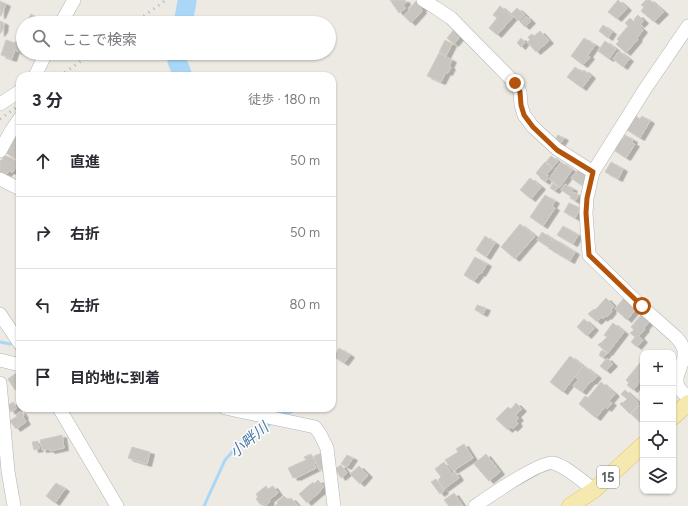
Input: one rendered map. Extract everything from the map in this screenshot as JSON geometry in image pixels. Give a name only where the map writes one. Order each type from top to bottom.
[{"type":"main road","points":[[676,414],[688,403]]},
{"type":"main road","name":"15","points":[[570,506],[594,490],[640,447]]},
{"type":"street","points":[[66,16],[74,0]]},
{"type":"street","points":[[423,0],[451,18],[515,83],[520,92],[521,105],[524,115],[533,127],[557,150],[593,172]]},
{"type":"street","points":[[688,26],[645,89],[593,172],[587,198],[586,213],[589,255],[681,343],[684,350],[684,358],[677,377],[677,384],[680,390],[688,397]]},
{"type":"street","points":[[37,72],[43,60]]},
{"type":"street","points":[[0,104],[16,94]]},
{"type":"street","points":[[0,151],[16,133]]},
{"type":"street","points":[[0,179],[16,187]]},
{"type":"street","points":[[0,314],[16,338]]},
{"type":"street","points":[[0,360],[16,364]]},
{"type":"street","points":[[0,383],[8,471],[14,506]]},
{"type":"street","points":[[61,412],[117,506]]},
{"type":"street","points":[[245,412],[315,427],[327,448],[334,506]]},
{"type":"street","points":[[475,506],[515,480],[544,464],[552,463],[562,466],[594,490]]},
{"type":"building","points":[[390,0],[405,0],[406,3],[403,5],[406,8],[399,13]]},
{"type":"building","points":[[417,0],[423,7],[421,9],[422,11],[411,23],[404,16]]},
{"type":"building","points":[[618,0],[627,8],[617,19],[608,12]]},
{"type":"building","points":[[646,0],[650,0],[664,12],[654,22],[641,11],[644,7],[641,5]]},
{"type":"building","points":[[0,1],[6,4],[1,16],[0,16]]},
{"type":"building","points":[[500,6],[513,17],[497,35],[489,28],[497,18],[493,15]]},
{"type":"building","points":[[517,8],[525,15],[519,21],[511,14]]},
{"type":"building","points":[[638,15],[644,21],[640,25],[634,19]]},
{"type":"building","points":[[526,16],[531,21],[525,27],[520,22]]},
{"type":"building","points":[[630,18],[643,30],[637,38],[638,39],[626,53],[616,44],[619,41],[617,39],[628,26],[625,23]]},
{"type":"building","points":[[0,21],[4,23],[3,30],[0,34]]},
{"type":"building","points":[[603,25],[612,32],[608,38],[599,31]]},
{"type":"building","points":[[455,28],[462,34],[454,44],[447,38]]},
{"type":"building","points":[[540,31],[549,41],[536,52],[527,42],[530,40],[528,37],[532,34],[534,36]]},
{"type":"building","points":[[521,38],[525,42],[521,47],[517,43]]},
{"type":"building","points":[[584,38],[595,45],[588,55],[590,57],[583,65],[571,56]]},
{"type":"building","points":[[6,40],[15,43],[16,41],[16,50],[12,59],[1,55]]},
{"type":"building","points":[[445,40],[452,44],[446,56],[439,52]]},
{"type":"building","points":[[605,41],[616,49],[609,59],[598,51]]},
{"type":"building","points":[[619,51],[629,59],[623,67],[613,59]]},
{"type":"building","points":[[439,53],[452,60],[448,73],[446,72],[441,82],[427,76]]},
{"type":"building","points":[[575,67],[582,72],[584,70],[591,76],[582,88],[567,77]]},
{"type":"building","points":[[636,116],[640,119],[642,116],[650,121],[640,138],[627,130]]},
{"type":"building","points":[[558,135],[564,138],[560,144],[555,140]]},
{"type":"building","points":[[625,135],[633,140],[632,143],[635,144],[626,158],[615,151],[615,148],[621,138],[623,139]]},
{"type":"building","points":[[15,137],[16,138],[16,159],[6,153]]},
{"type":"building","points":[[4,155],[16,161],[16,166],[13,172],[9,171],[7,174],[0,172],[0,161]]},
{"type":"building","points":[[551,156],[558,161],[553,167],[546,162]]},
{"type":"building","points":[[545,162],[552,168],[547,174],[548,178],[545,182],[536,173]]},
{"type":"building","points":[[561,162],[572,170],[560,187],[549,179]]},
{"type":"building","points":[[611,162],[623,169],[618,179],[605,172]]},
{"type":"building","points":[[579,169],[588,177],[583,185],[571,178]]},
{"type":"building","points":[[530,178],[541,187],[531,199],[520,190]]},
{"type":"building","points":[[553,183],[558,187],[555,191],[550,188]]},
{"type":"building","points":[[565,184],[573,189],[569,195],[561,190]]},
{"type":"building","points":[[573,192],[579,195],[575,201],[570,198]]},
{"type":"building","points":[[545,195],[555,201],[552,206],[555,208],[543,226],[530,217]]},
{"type":"building","points":[[569,203],[580,208],[575,218],[564,212]]},
{"type":"building","points":[[520,224],[535,236],[515,259],[501,247]]},
{"type":"building","points":[[563,226],[578,235],[573,244],[557,235]]},
{"type":"building","points":[[542,232],[552,239],[547,246],[537,240]]},
{"type":"building","points":[[485,236],[495,243],[486,257],[476,250]]},
{"type":"building","points":[[554,239],[575,252],[570,261],[548,248]]},
{"type":"building","points":[[475,257],[487,264],[481,274],[480,273],[474,281],[464,275]]},
{"type":"building","points":[[606,298],[614,306],[607,317],[606,316],[603,319],[602,317],[597,322],[588,314],[594,309],[595,310]]},
{"type":"building","points":[[624,298],[636,309],[627,320],[615,309]]},
{"type":"building","points":[[477,305],[486,308],[483,314],[475,310]]},
{"type":"building","points":[[641,315],[649,322],[639,336],[643,340],[637,347],[631,342],[635,337],[630,333],[634,330],[631,327]]},
{"type":"building","points":[[584,319],[594,328],[587,336],[577,327]]},
{"type":"building","points":[[613,323],[624,332],[608,353],[598,345],[607,337],[604,335]]},
{"type":"building","points":[[339,348],[350,355],[344,363],[336,358],[336,353]]},
{"type":"building","points":[[602,350],[607,353],[603,358],[599,355]]},
{"type":"building","points":[[570,356],[583,366],[563,392],[550,382]]},
{"type":"building","points":[[607,358],[613,364],[606,371],[600,366]]},
{"type":"building","points":[[640,363],[640,382],[633,390],[627,385],[629,383],[626,380]]},
{"type":"building","points":[[584,366],[597,376],[582,392],[573,386],[578,380],[575,377]]},
{"type":"building","points":[[16,373],[15,390],[8,379]]},
{"type":"building","points":[[601,382],[615,394],[609,401],[612,403],[607,409],[605,407],[596,418],[579,404],[585,396],[588,398]]},
{"type":"building","points":[[625,390],[639,403],[630,414],[620,404],[627,399],[621,394]]},
{"type":"building","points":[[13,402],[16,409],[11,412],[7,406]]},
{"type":"building","points":[[516,403],[522,409],[516,415],[519,418],[516,421],[518,424],[513,429],[511,427],[508,430],[496,419],[508,407],[511,409]]},
{"type":"building","points":[[639,405],[640,422],[631,414]]},
{"type":"building","points":[[22,412],[26,422],[16,429],[10,421],[17,416],[16,415]]},
{"type":"building","points":[[62,435],[64,448],[50,451],[50,449],[42,450],[40,440]]},
{"type":"building","points":[[38,441],[39,449],[34,450],[32,442]]},
{"type":"building","points":[[464,444],[473,458],[453,471],[445,460],[458,452],[456,449]]},
{"type":"building","points":[[132,447],[150,452],[147,464],[128,458]]},
{"type":"building","points":[[322,453],[327,467],[319,470],[314,456]]},
{"type":"building","points":[[311,454],[316,463],[314,464],[316,468],[293,478],[288,468],[306,460],[304,457]]},
{"type":"building","points":[[486,454],[500,472],[489,481],[474,464]]},
{"type":"building","points":[[347,455],[353,458],[347,467],[341,464]]},
{"type":"building","points":[[444,462],[452,474],[455,472],[459,478],[444,489],[438,480],[441,477],[435,469]]},
{"type":"building","points":[[341,465],[347,473],[341,478],[335,469]]},
{"type":"building","points":[[359,466],[368,475],[360,484],[350,474]]},
{"type":"building","points":[[436,479],[444,491],[440,494],[431,482]]},
{"type":"building","points":[[318,480],[324,487],[307,503],[299,494],[313,482],[314,484]]},
{"type":"building","points":[[56,483],[65,489],[55,503],[46,496]]},
{"type":"building","points":[[266,486],[268,489],[273,486],[278,493],[269,500],[270,502],[265,506],[263,503],[261,505],[256,499],[258,497],[256,494]]},
{"type":"building","points":[[454,493],[463,506],[449,506],[444,500]]},
{"type":"building","points":[[284,496],[288,500],[291,498],[298,506],[275,506]]},
{"type":"waterway","name":"小畔川","points":[[184,16],[187,0]]},
{"type":"waterway","name":"小畔川","points":[[177,60],[181,72]]},
{"type":"waterway","points":[[0,342],[10,344],[15,341]]},
{"type":"waterway","name":"小畔川","points":[[280,414],[291,412]]},
{"type":"waterway","name":"小畔川","points":[[204,506],[225,460],[235,449],[268,426],[271,422]]},
{"type":"railway","points":[[144,16],[166,0]]},
{"type":"railway","points":[[66,72],[82,60]]},
{"type":"railway","points":[[0,119],[16,108]]},
{"type":"route","points":[[515,83],[520,92],[521,105],[524,115],[533,127],[557,150],[593,172],[587,198],[586,213],[589,255],[642,306]]}]
